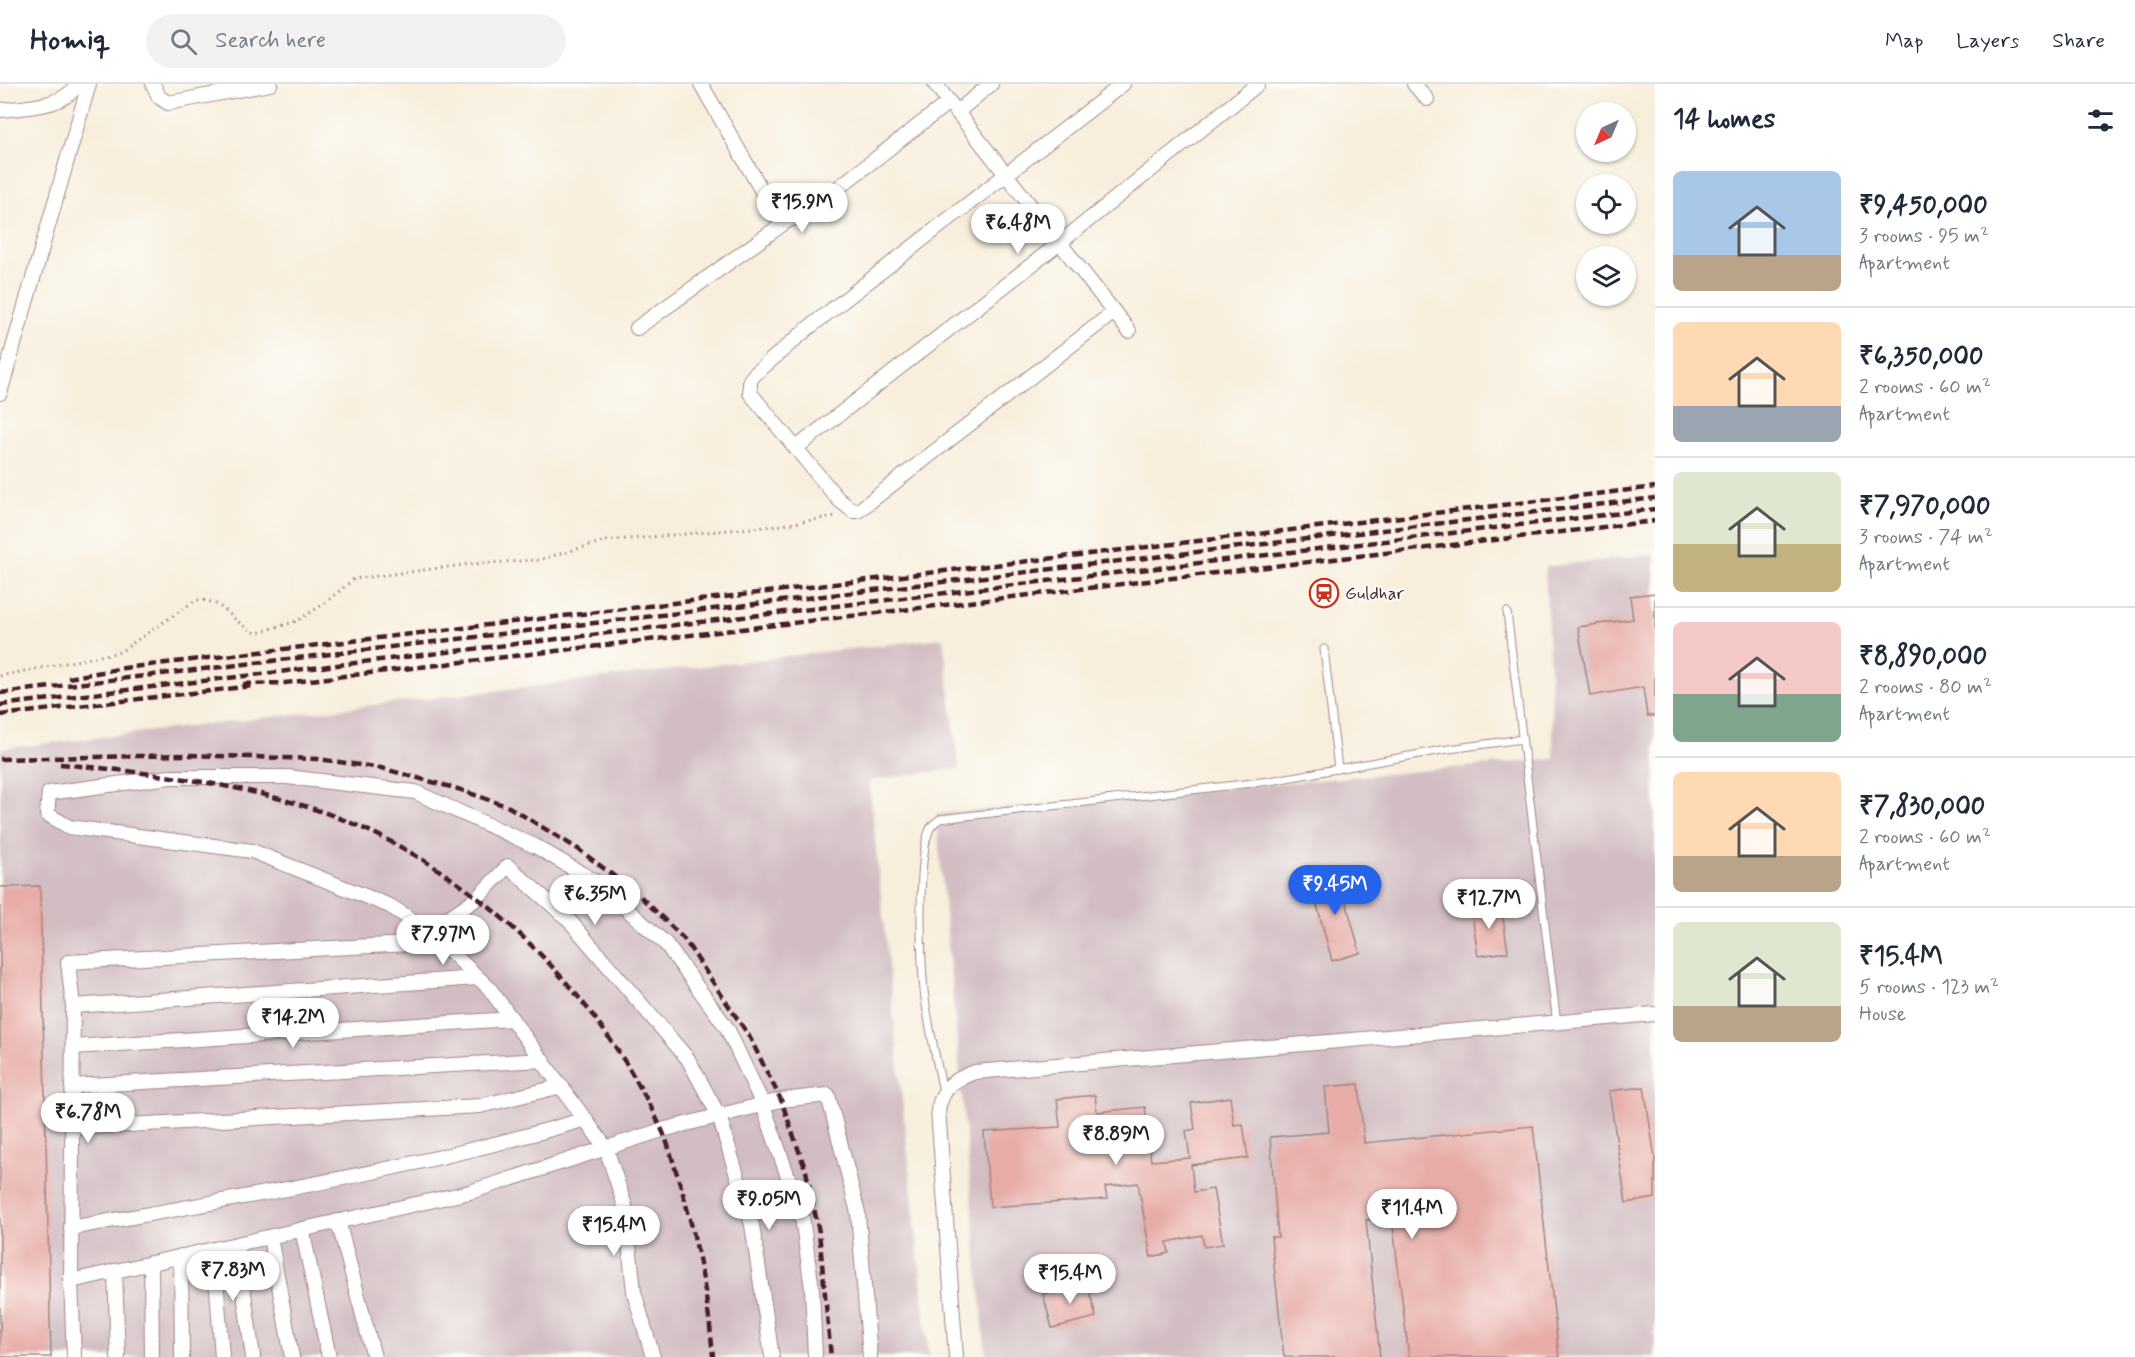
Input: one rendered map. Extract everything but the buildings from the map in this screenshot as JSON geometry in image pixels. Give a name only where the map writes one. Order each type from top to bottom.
[{"type":"street","points":[[0,110],[57,101],[70,94],[77,84]]},
{"type":"street","points":[[0,393],[89,84]]},
{"type":"street","points":[[153,84],[159,97],[168,103],[270,84]]},
{"type":"street","points":[[702,84],[774,214],[787,221]]},
{"type":"street","points":[[935,84],[1008,173],[1130,332]]},
{"type":"street","points":[[637,328],[787,221],[803,215],[953,107],[990,84]]},
{"type":"street","points":[[1114,312],[858,511],[850,509],[750,393],[750,380],[807,329],[1123,84]]},
{"type":"street","points":[[796,448],[1061,242],[1258,84]]},
{"type":"street","points":[[1414,84],[1427,99]]},
{"type":"street","points":[[653,1357],[634,1292],[625,1206],[606,1148],[512,1019],[478,978],[429,932],[390,906],[252,851],[69,827],[47,814],[49,793],[170,777],[275,777],[415,792],[535,846],[596,882],[666,944],[727,1028],[763,1105],[802,1217],[812,1289],[815,1357]]},
{"type":"street","points":[[74,1357],[71,1281],[73,1006],[68,962],[409,944],[476,899],[508,866],[569,920],[688,1059],[719,1116],[752,1225],[772,1357]]},
{"type":"street","points":[[73,1006],[478,978]]},
{"type":"street","points":[[956,1357],[938,1109],[943,1091],[954,1079],[975,1072],[1655,1014]]},
{"type":"street","points":[[73,1047],[512,1019]]},
{"type":"street","points":[[72,1086],[543,1060]]},
{"type":"street","points":[[72,1128],[480,1106],[562,1086]]},
{"type":"street","points":[[71,1281],[470,1192],[606,1148],[719,1116],[763,1105],[828,1095],[858,1213],[870,1357]]},
{"type":"street","points":[[71,1228],[311,1186],[519,1139],[586,1119]]},
{"type":"street","points":[[338,1221],[374,1357]]},
{"type":"street","points":[[302,1229],[329,1357]]},
{"type":"street","points":[[270,1237],[292,1357]]},
{"type":"street","points":[[237,1244],[253,1357]]},
{"type":"street","points":[[214,1249],[222,1357]]},
{"type":"street","points":[[181,1256],[182,1357]]},
{"type":"street","points":[[151,1263],[152,1357]]},
{"type":"street","points":[[115,1271],[118,1357]]},
{"type":"lane","points":[[1507,612],[1557,1024]]},
{"type":"lane","points":[[1324,649],[1338,769]]},
{"type":"lane","points":[[943,1091],[927,1010],[922,949],[923,870],[928,835],[934,823],[940,819],[1270,781],[1522,739]]},
{"type":"path","points":[[0,676],[120,652],[196,600],[210,601],[220,605],[253,632],[262,633],[297,621],[325,603],[354,579],[471,564],[538,560],[605,541],[776,526],[831,518],[850,509]]},
{"type":"shaded area","points":[[1655,554],[1655,1357],[986,1357],[936,814],[1554,759],[1545,567]]},
{"type":"shaded area","points":[[943,638],[959,768],[869,781],[929,1357],[0,1357],[0,749]]},
{"type":"railway","points":[[68,678],[124,668],[1655,487]]},
{"type":"railway","points":[[0,693],[1655,498]]},
{"type":"railway","points":[[0,705],[1655,509]]},
{"type":"railway","points":[[243,684],[285,683],[1655,521]]},
{"type":"railway","points":[[0,715],[253,686]]},
{"type":"railway","points":[[0,759],[187,755],[318,759],[381,768],[458,789],[509,807],[578,849],[638,894],[684,939],[749,1036],[781,1100],[806,1171],[819,1232],[831,1357]]},
{"type":"railway","points":[[60,764],[218,785],[311,808],[367,830],[420,858],[471,893],[518,932],[561,976],[599,1024],[633,1075],[663,1133],[684,1197],[695,1242],[708,1311],[713,1357]]},
{"type":"place","name":"Guldhar","points":[[1324,593]]}]
